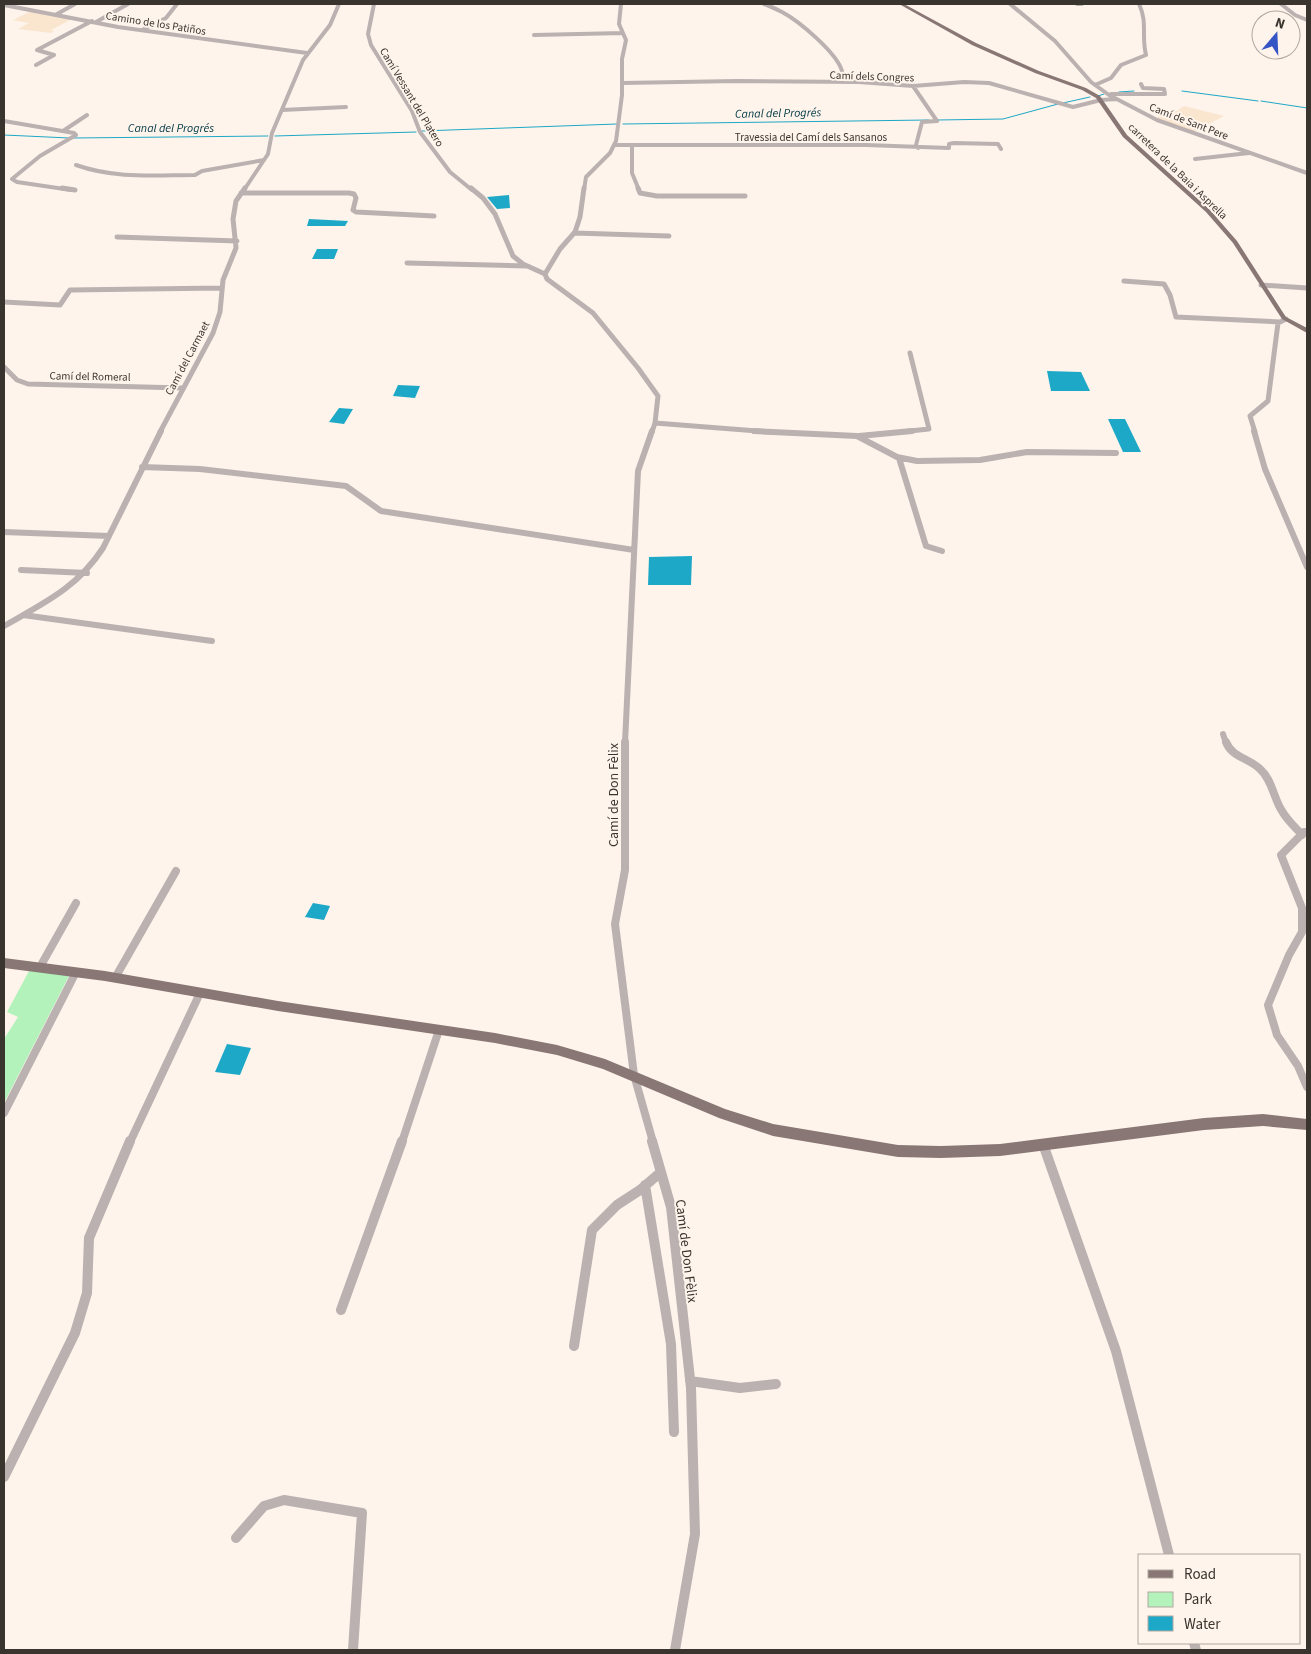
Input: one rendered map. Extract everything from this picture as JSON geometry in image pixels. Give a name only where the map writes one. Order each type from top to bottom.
[{"type":"main road","name":"carretera de la Baia i Asprella","points":[[902,4],[974,44],[1037,72],[1084,89],[1101,100],[1125,136],[1195,198],[1228,234],[1283,320],[1307,331]]},
{"type":"main road","points":[[4,962],[116,978],[558,1050],[605,1064],[722,1114],[773,1130],[834,1142],[898,1151],[1000,1150],[1204,1124],[1263,1120],[1307,1125]]},
{"type":"street","points":[[57,14],[75,4]]},
{"type":"street","points":[[36,65],[54,55],[37,50],[128,4]]},
{"type":"street","points":[[142,30],[166,18],[177,4]]},
{"type":"street","name":"Camí del Carmaet","points":[[4,626],[62,593],[87,573],[95,563],[142,467],[214,333],[220,312],[222,280],[234,255],[237,241],[233,219],[236,201],[268,154],[272,133],[307,53],[325,32],[338,4]]},
{"type":"street","name":"Camí Vessant del Platero","points":[[374,4],[368,34],[371,45],[391,74],[412,111],[420,132],[450,172],[483,198],[495,214],[513,256],[526,266],[545,274]]},
{"type":"street","points":[[545,274],[560,249],[574,233],[580,216],[586,177],[610,153],[616,141],[622,84],[622,59],[626,40],[619,24],[621,4]]},
{"type":"street","points":[[764,4],[783,12],[810,33],[840,63],[842,71]]},
{"type":"street","name":"Camí de Sant Pere","points":[[1010,4],[1055,41],[1095,85],[1117,99],[1157,120],[1307,173]]},
{"type":"street","points":[[1077,4],[1082,4]]},
{"type":"street","points":[[1095,85],[1111,78],[1120,64],[1146,55],[1143,43],[1145,17],[1139,4]]},
{"type":"street","points":[[1281,4],[1295,15],[1307,20]]},
{"type":"street","name":"Camino de los Patiños","points":[[4,5],[142,30],[307,53]]},
{"type":"street","points":[[534,34],[623,33]]},
{"type":"street","name":"Camí dels Congres","points":[[622,84],[737,81],[859,82],[913,86],[964,82],[989,83],[1073,106],[1101,100],[1117,99]]},
{"type":"street","points":[[1109,94],[1165,94],[1164,88],[1143,88],[1141,84]]},
{"type":"street","points":[[913,86],[937,121],[922,122],[916,145],[918,148]]},
{"type":"street","points":[[282,110],[346,107]]},
{"type":"street","points":[[64,131],[86,115]]},
{"type":"street","points":[[4,121],[64,131],[76,135],[40,156],[12,179],[17,182],[75,190]]},
{"type":"street","name":"Travessia del Camí dels Sansanos","points":[[614,145],[866,145],[949,148],[949,144],[954,143],[998,144],[1001,149]]},
{"type":"street","points":[[632,146],[632,173],[640,193],[657,196],[745,196]]},
{"type":"street","points":[[1195,159],[1249,153]]},
{"type":"street","points":[[76,166],[86,170],[112,173],[195,175],[202,171],[264,160]]},
{"type":"street","points":[[241,193],[349,193],[354,194],[356,198],[353,210],[356,212],[434,216]]},
{"type":"street","points":[[574,233],[669,236]]},
{"type":"street","points":[[118,237],[237,241]]},
{"type":"street","points":[[407,263],[526,266]]},
{"type":"street","name":"Camí de Don Fèlix","points":[[545,274],[547,279],[593,313],[638,368],[658,396],[655,423],[638,471],[625,712],[626,870],[615,924],[634,1075],[671,1207],[690,1381],[695,1534],[675,1650]]},
{"type":"street","points":[[1124,281],[1164,284],[1170,295],[1176,318],[1283,320]]},
{"type":"street","points":[[1261,285],[1307,288]]},
{"type":"street","points":[[4,302],[60,305],[70,290],[221,288]]},
{"type":"street","points":[[1283,320],[1278,323],[1275,338],[1268,401],[1250,416],[1265,469],[1307,567]]},
{"type":"street","points":[[655,423],[771,432],[857,436],[929,429],[910,353]]},
{"type":"street","name":"Camí del Romeral","points":[[4,367],[17,380],[28,384],[183,388]]},
{"type":"street","points":[[857,436],[899,458],[935,462],[980,460],[1026,452],[1116,453]]},
{"type":"street","points":[[899,458],[926,546],[942,551]]},
{"type":"street","points":[[142,467],[200,469],[346,486],[381,511],[634,550]]},
{"type":"street","points":[[4,532],[109,536]]},
{"type":"street","points":[[21,570],[87,573]]},
{"type":"street","points":[[23,615],[212,640]]},
{"type":"street","points":[[1223,734],[1228,748],[1235,755],[1253,763],[1263,771],[1282,812],[1305,834],[1281,855],[1302,908],[1302,932],[1289,955],[1268,1006],[1277,1036],[1298,1066],[1307,1087]]},
{"type":"street","points":[[116,978],[176,871]]},
{"type":"street","points":[[40,967],[76,903]]},
{"type":"street","points":[[4,1113],[76,972]]},
{"type":"street","points":[[4,1478],[75,1333],[87,1293],[89,1238],[117,1169],[200,993]]},
{"type":"street","points":[[341,1310],[398,1153],[439,1030]]},
{"type":"street","points":[[1043,1144],[1116,1351],[1169,1554]]},
{"type":"street","points":[[574,1346],[592,1230],[617,1205],[661,1172]]},
{"type":"street","points":[[645,1185],[671,1344],[674,1432]]},
{"type":"street","points":[[690,1381],[740,1388],[776,1384]]},
{"type":"street","points":[[236,1538],[264,1506],[284,1500],[362,1514],[353,1650]]},
{"type":"shaded area","points":[[31,11],[74,18],[51,30],[54,31],[51,33],[18,29],[29,23],[13,20]]},
{"type":"shaded area","points":[[1184,106],[1224,116],[1193,132],[1156,118],[1173,110],[1177,111]]},
{"type":"green space","points":[[29,971],[70,974],[4,1103],[4,1039],[18,1017],[7,1012]]},
{"type":"water","points":[[509,195],[510,208],[497,209],[487,197]]},
{"type":"water","points":[[309,219],[348,221],[345,226],[307,226]]},
{"type":"water","points":[[317,249],[338,249],[334,259],[312,259]]},
{"type":"water","points":[[1047,371],[1081,372],[1090,391],[1051,391]]},
{"type":"water","points":[[398,385],[420,386],[415,398],[393,396]]},
{"type":"water","points":[[339,408],[353,409],[344,424],[329,422]]},
{"type":"water","points":[[1108,419],[1125,419],[1141,452],[1123,452]]},
{"type":"water","points":[[692,556],[691,585],[648,585],[649,557]]},
{"type":"water","points":[[313,903],[330,906],[324,920],[305,917]]},
{"type":"water","points":[[227,1044],[251,1048],[240,1075],[215,1072]]},
{"type":"waterway","name":"Canal del Progrés","points":[[1119,92],[1134,91]]},
{"type":"waterway","name":"Canal del Progrés","points":[[1182,91],[1258,101]]},
{"type":"waterway","name":"Canal del Progrés","points":[[1098,96],[1104,94]]},
{"type":"waterway","name":"Canal del Progrés","points":[[1063,103],[1090,97]]},
{"type":"waterway","name":"Canal del Progrés","points":[[1261,101],[1307,108]]},
{"type":"waterway","name":"Canal del Progrés","points":[[938,120],[1003,119],[1058,104]]},
{"type":"waterway","name":"Canal del Progrés","points":[[623,124],[929,120]]},
{"type":"waterway","name":"Canal del Progrés","points":[[422,131],[617,124]]},
{"type":"waterway","name":"Canal del Progrés","points":[[275,136],[416,132]]},
{"type":"waterway","name":"Canal del Progrés","points":[[4,135],[69,138]]},
{"type":"waterway","name":"Canal del Progrés","points":[[74,138],[268,136]]}]
